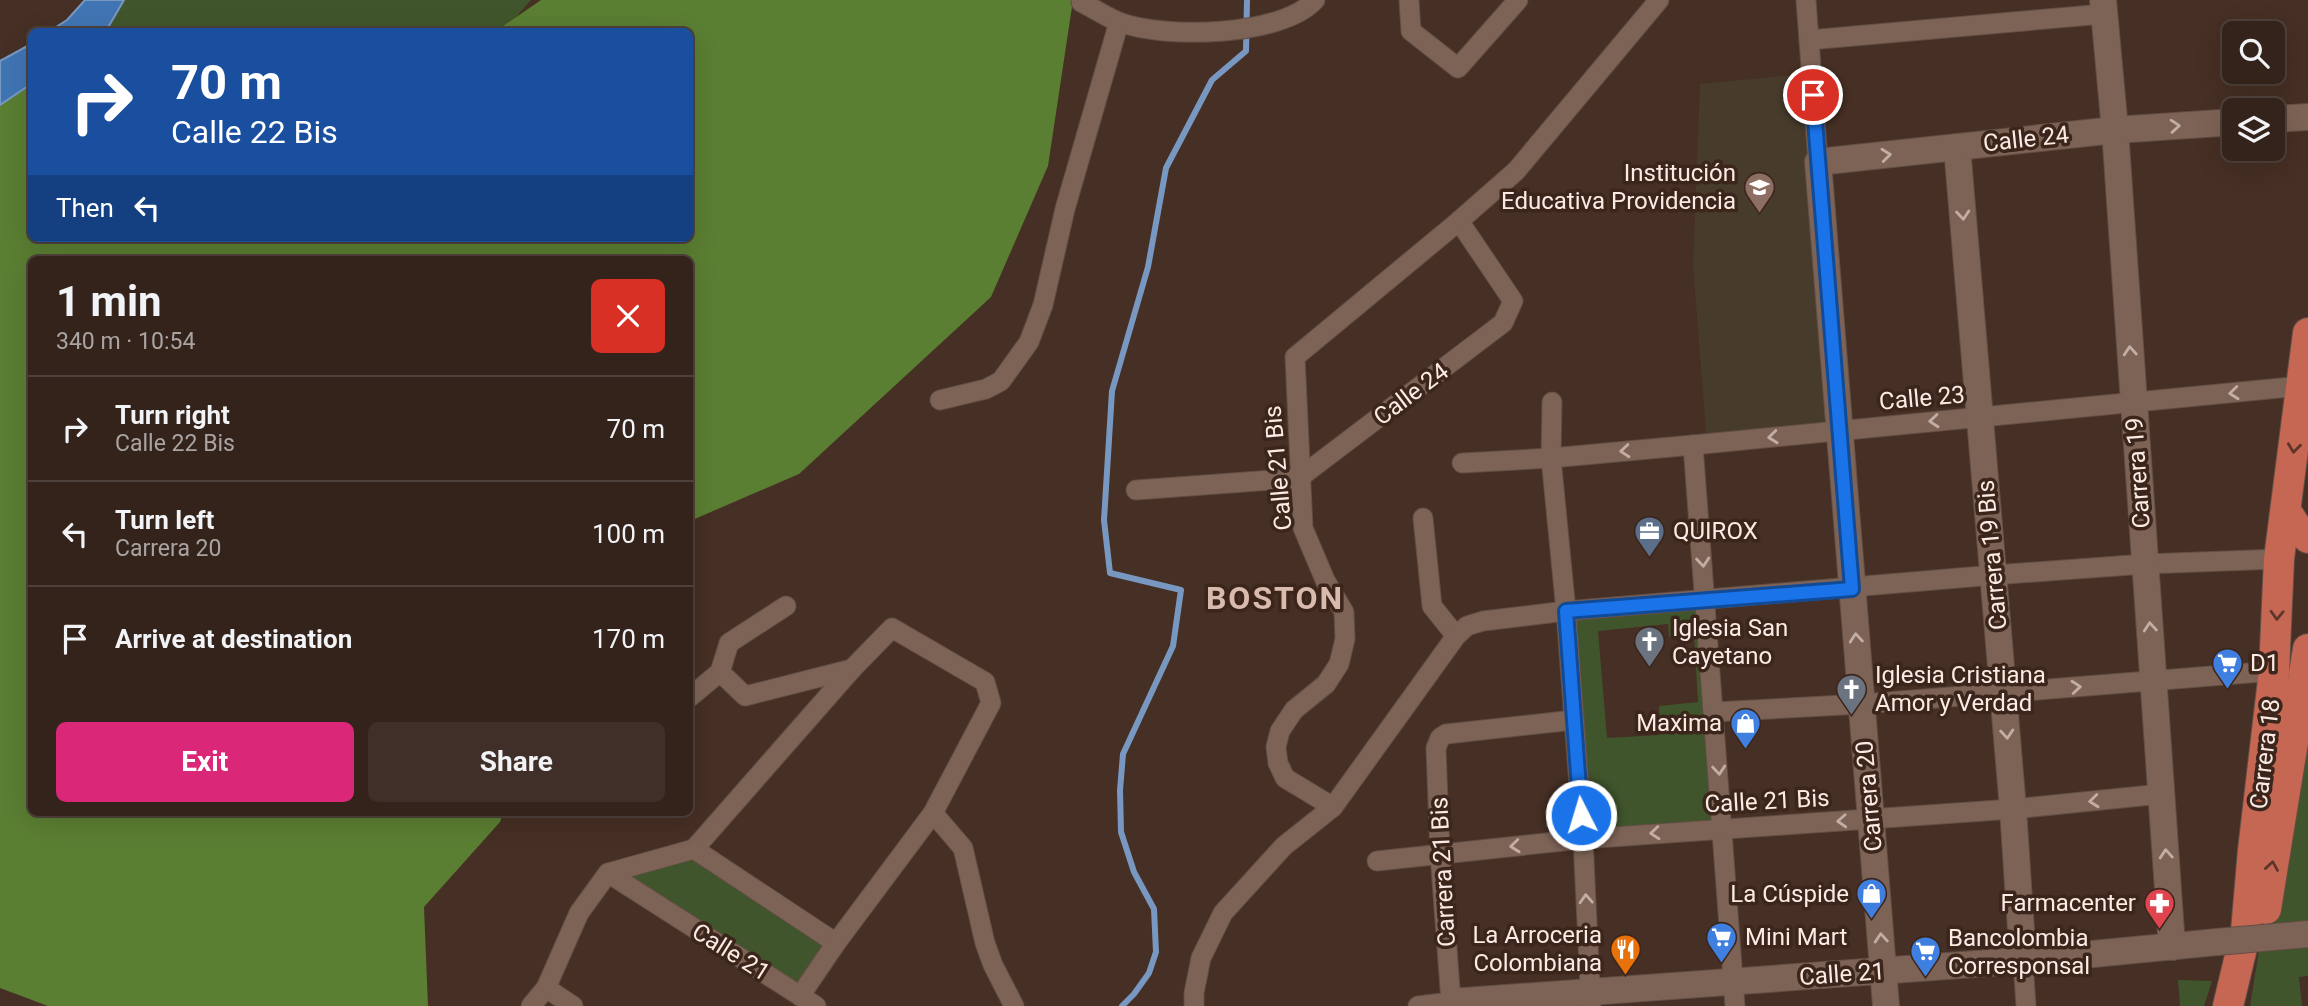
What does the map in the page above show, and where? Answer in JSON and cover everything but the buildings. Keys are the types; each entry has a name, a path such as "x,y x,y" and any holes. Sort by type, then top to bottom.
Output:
{"main road":[{"name":"Carrera 18","path":"2228,1006 2246,930 2274,671 2279,559 2308,332"},
{"path":"2286,510 2295,526 2308,538"},
{"name":"Carrera 18","path":"2250,1006 2308,649"}],"street":[{"path":"1081,2 1119,22 1163,32 1207,34 1269,23 1308,8 1315,0"},
{"path":"1409,0 1411,31 1458,68 1518,0"},
{"path":"1459,221 1516,171 1659,0"},
{"name":"Carrera 20","path":"1806,0 1886,1006"},
{"path":"1809,40 2103,7"},
{"name":"Carrera 19","path":"2103,7 2115,130 2172,947"},
{"path":"940,400 986,389 1001,382 1029,342 1043,305 1065,209 1119,22"},
{"path":"2285,118 2308,117"},
{"name":"Calle 24","path":"1818,162 2115,130 2222,123"},
{"name":"Carrera 19 Bis","path":"1957,147 2014,809 2026,1006"},
{"name":"Calle 24","path":"1299,478 1503,323 1513,301 1459,221"},
{"name":"Calle 21 Bis","path":"1333,807 1285,778 1278,763 1276,747 1280,731 1294,710 1326,684 1333,674 1339,664 1345,639 1344,612 1325,580 1303,528 1295,357 1459,221"},
{"name":"Calle 23","path":"1462,463 1693,445 2301,386"},
{"path":"1552,402 1551,458 1566,611 1583,839 1591,999"},
{"path":"1693,445 1734,994"},
{"path":"1136,490 1299,478"},
{"path":"1423,518 1432,606 1456,636"},
{"path":"1194,1006 1201,958 1223,913 1284,846 1333,807 1456,636 1467,626 1483,621 1566,611 1994,575 2145,564 2279,559"},
{"path":"693,694 720,672 729,643 786,606"},
{"name":"Calle 21","path":"608,873 808,1001 836,943 933,813 991,703 985,682 892,628 852,669"},
{"path":"720,672 745,696 852,669"},
{"path":"531,1006 546,988 579,913 608,873 694,849 852,669"},
{"path":"1714,712 1861,704 2274,671"},
{"name":"Carrera 21 Bis","path":"1451,1004 1440,854 1436,748 1440,738 1446,734 1574,720"},
{"name":"Calle 21 Bis","path":"1377,861 1723,827 1871,820 2161,794"},
{"path":"933,813 963,848 985,943 1014,1006"},
{"path":"694,849 836,943"},
{"name":"Calle 21","path":"1418,1006 1734,994 1883,971 2308,934"},
{"path":"546,988 573,1006"}],"shaded area":[{"name":"Institución Educativa Providencia","path":"1812,73 1839,430 1707,444 1693,266 1700,84"}],"green space":[{"path":"124,0 531,0 507,28 108,28"},
{"path":"541,0 1073,0 1048,166 991,297 799,474 693,520 693,256 28,256 28,816 502,816 500,822 424,907 428,1006 48,1006 0,988 0,104 28,80 28,242 693,242 693,28 500,28"},
{"path":"1706,600 1723,827 1583,839 1566,611","holes":["1668,624 1669,637 1694,635 1698,702 1659,706 1660,735 1607,738 1598,631"]},
{"path":"2308,649 2308,976 2299,977 2302,1006 2250,1006"},
{"path":"694,849 836,943 800,996 608,873"},
{"path":"2178,980 2212,981 2204,1006 2180,1006"}],"water":[{"path":"85,0 124,0 108,28 55,28 67,20"},
{"path":"28,46 28,86 0,105 0,61"}],"waterway":[{"path":"1122,1006 1149,973 1156,952 1154,909 1134,872 1121,832 1123,754 1173,646 1181,590 1110,573 1104,520 1112,391 1148,267 1166,168 1212,80 1246,51 1247,0"}],"place":[{"name":"Institución Educativa Providencia","path":"1759,214"},
{"name":"QUIROX","path":"1650,558"},
{"name":"Iglesia San Cayetano","path":"1649,669"},
{"name":"D1","path":"2227,690"},
{"name":"Iglesia Cristiana Amor y Verdad","path":"1852,716"},
{"name":"Maxima","path":"1745,750"},
{"name":"La Cúspide","path":"1872,921"},
{"name":"Farmacenter","path":"2159,930"},
{"name":"Mini Mart","path":"1722,964"},
{"name":"La Arroceria Colombiana","path":"1625,976"},
{"name":"Bancolombia Corresponsal","path":"1925,979"}],"district":[{"name":"BOSTON","path":"1275,598"}],"route":[{"path":"1581,815 1566,611 1852,589 1813,95"}]}
